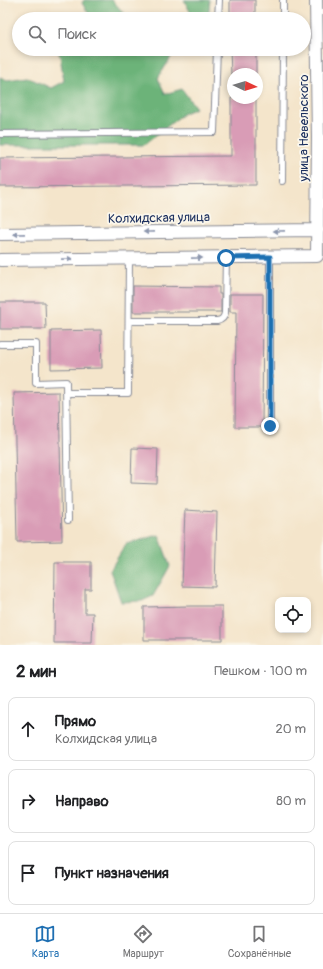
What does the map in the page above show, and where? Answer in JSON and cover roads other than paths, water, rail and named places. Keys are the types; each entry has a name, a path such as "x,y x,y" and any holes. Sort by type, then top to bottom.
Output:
{"street":[{"name":"улица Невельского","path":"270,257 317,256 321,137 316,0"},
{"name":"Колхидская улица","path":"0,234 318,230"},
{"path":"0,260 270,257"}],"lane":[{"path":"218,12 219,0"},
{"path":"283,0 283,12"},
{"path":"0,134 214,132 217,56"},
{"path":"282,181 283,56"},
{"path":"270,257 270,426"},
{"path":"66,393 128,394 129,258"},
{"path":"129,321 217,322 222,320 225,313 226,258"},
{"path":"0,344 36,344 36,383 66,382 68,520"}]}
